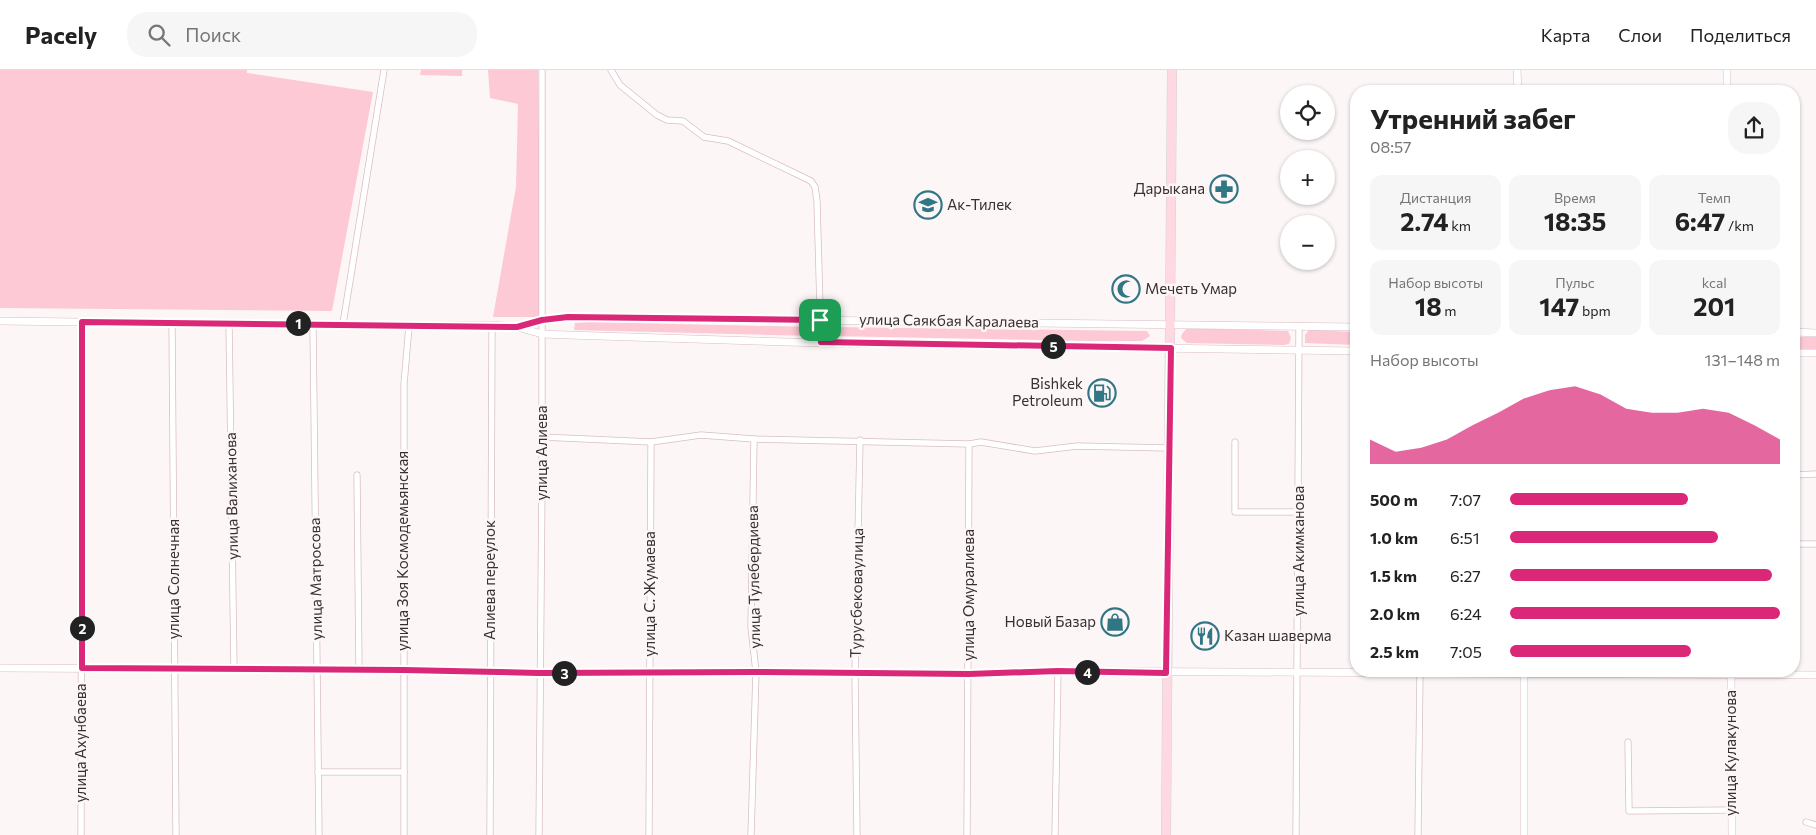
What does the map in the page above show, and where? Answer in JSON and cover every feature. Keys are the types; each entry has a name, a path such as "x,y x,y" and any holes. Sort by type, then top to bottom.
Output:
{"main road":[{"path":"1166,835 1172,70"}],"street":[{"path":"343,324 384,70"},
{"name":"улица Алиева","path":"539,835 542,70"},
{"path":"611,70 620,85 658,115 667,120 683,121 704,137 728,142 811,181 816,187 821,342"},
{"path":"1517,70 1518,85"},
{"path":"1727,70 1727,85"},
{"name":"улица Саякбая Каралаева","path":"517,327 542,320 577,317 1350,327"},
{"path":"0,321 409,326 492,325 517,327"},
{"name":"улица Ахунбаева","path":"81,835 82,322"},
{"name":"улица Солнечная","path":"172,322 176,835"},
{"name":"улица Валиханова","path":"230,323 234,669"},
{"name":"улица Матросова","path":"313,324 319,835"},
{"name":"Алиева переулок","path":"490,835 492,325"},
{"name":"улица Зоя Космодемьянская","path":"404,835 404,384 409,326"},
{"name":"улица Акимканова","path":"1296,835 1299,326"},
{"name":"улица Саякбая Каралаева","path":"517,327 542,334 821,342 1350,351"},
{"path":"1800,332 1816,333"},
{"path":"1800,353 1816,353"},
{"path":"542,437 650,442 701,435 754,439 969,444 980,442 1035,451 1077,446 1168,448"},
{"name":"улица Тулебердиева","path":"750,835 756,672 751,627 754,439"},
{"name":"Турусбековаулица","path":"857,835 855,674 860,440"},
{"name":"улица С. Жумаева","path":"649,835 650,442"},
{"path":"1235,442 1235,512 1299,512"},
{"name":"улица Омуралиева","path":"967,835 969,444"},
{"path":"1800,475 1816,474"},
{"path":"358,475 359,670"},
{"path":"1800,544 1816,544"},
{"path":"0,668 855,674 969,674 1058,671 1166,673 1350,672"},
{"path":"1055,835 1058,671"},
{"path":"1800,674 1816,675"},
{"path":"1418,835 1420,677"},
{"path":"1524,677 1524,835"},
{"name":"улица Кулакунова","path":"1731,677 1732,835"},
{"path":"1628,742 1629,811 1732,810"},
{"path":"318,772 404,772"},
{"path":"1806,822 1816,824"}],"shaded area":[{"path":"0,70 247,70 247,73 373,92 332,311 0,308"},
{"path":"421,70 462,70 462,76 420,75"},
{"path":"488,70 538,70 541,317 493,317 516,187 518,104 490,98"},
{"path":"575,323 814,327 818,332 816,335 810,336 574,330"},
{"path":"828,328 1147,331 1150,336 1142,341 1090,341 829,336"},
{"path":"1187,328 1288,331 1291,338 1289,344 1284,345 1187,343 1181,338"},
{"path":"1309,330 1350,332 1350,345 1305,343 1305,335"},
{"path":"1800,337 1816,337 1816,349 1800,349"}],"place":[{"name":"Дарыкана","path":"1224,189"},
{"name":"Ак-Тилек","path":"928,205"},
{"name":"Мечеть Умар","path":"1126,289"},
{"name":"Bishkek Petroleum","path":"1102,393"},
{"name":"Новый Базар","path":"1115,622"},
{"name":"Казан шаверма","path":"1205,636"}],"route":[{"path":"568,317 820,320 821,342 1171,348 1166,673 1058,671 969,674 756,672 539,673 403,670 82,668 82,322 409,326 492,325 517,327 529,322 568,317"}]}
